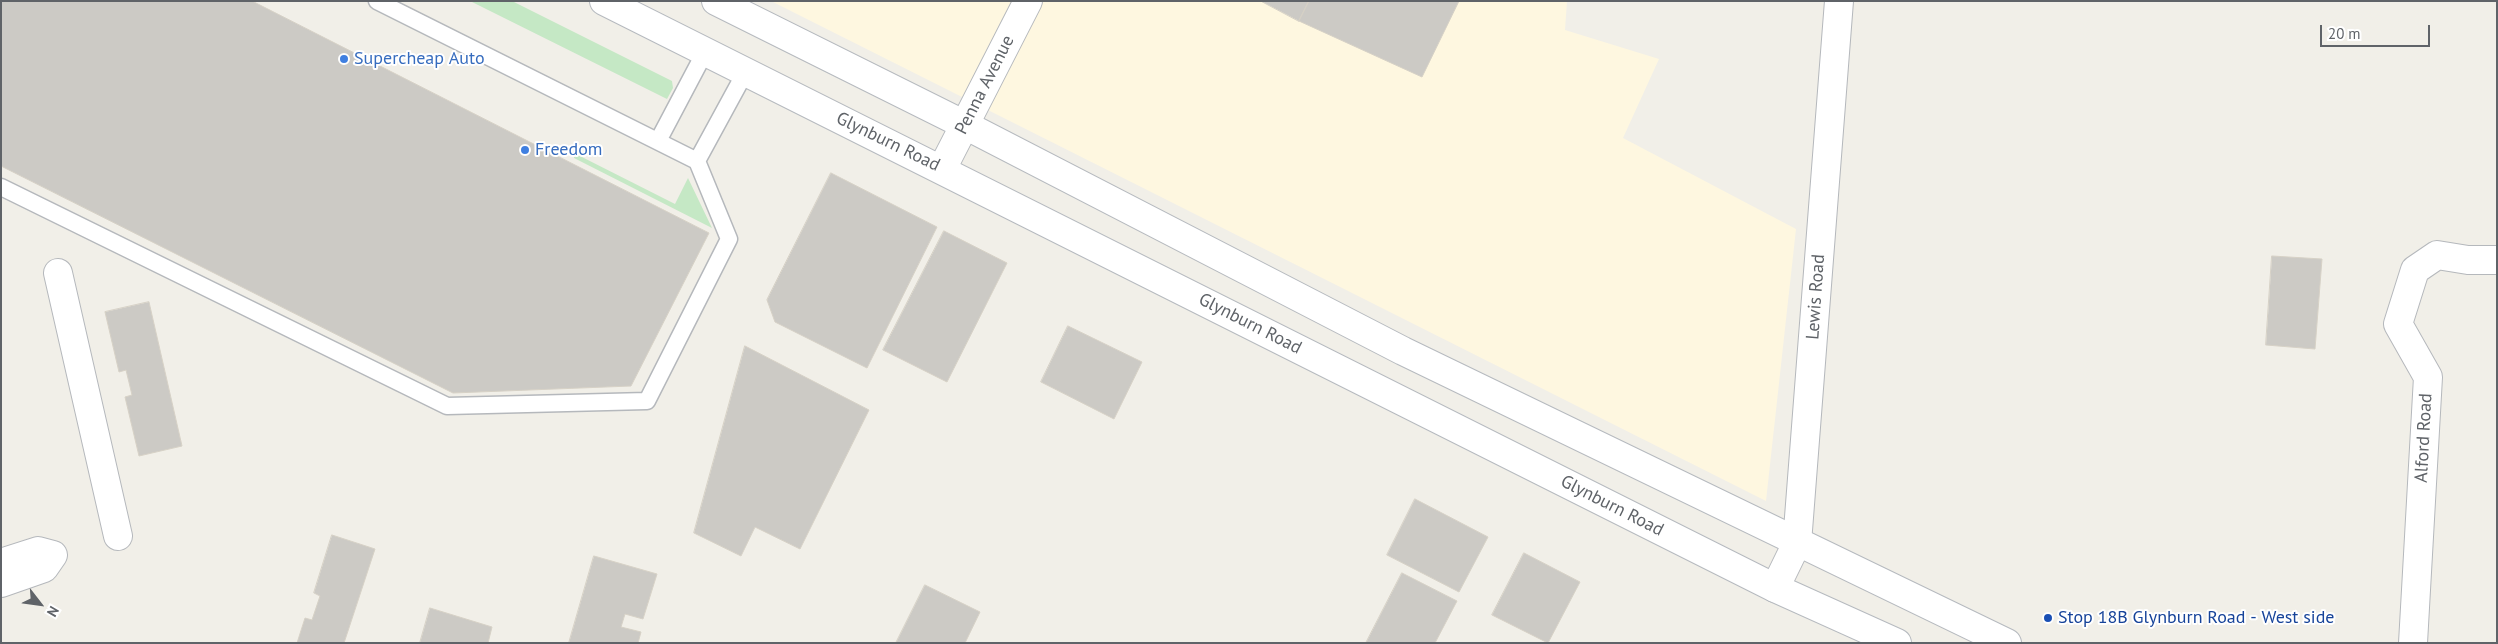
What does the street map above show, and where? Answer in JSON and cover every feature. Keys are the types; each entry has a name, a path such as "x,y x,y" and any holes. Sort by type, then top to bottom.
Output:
{"main road":[{"name":"Glynburn Road","path":"604,1 1775,588 1897,643"},
{"path":"716,1 965,125 1402,351 2007,643"},
{"name":"Penna Avenue","path":"942,169 1028,1"},
{"name":"Lewis Road","path":"1775,588 1797,543 1839,1"},
{"name":"Alford Road","path":"2413,643 2428,377 2398,324 2415,270 2437,255 2468,260 2497,260"},
{"path":"58,273 118,536"},
{"path":"1,563 38,551 53,555 44,568 1,583"}],"lane":[{"path":"1,187 447,406 647,401 729,239 697,161 377,1"},
{"path":"658,142 705,52"},
{"path":"697,161 746,71"}],"shaded area":[{"path":"771,1 1567,1 1565,30 1659,59 1623,138 1796,229 1766,501"}],"green space":[{"path":"470,1 512,1 672,81 673,88 667,99"},
{"path":"574,153 675,204 688,178 712,228 574,158"}],"building":[{"path":"1,1 252,1 709,233 631,386 453,393 1,166"},
{"path":"1261,1 1309,1 1299,21"},
{"path":"1309,1 1459,1 1422,77 1299,21"},
{"path":"831,173 937,227 867,368 775,322 767,300"},
{"path":"944,231 1007,263 947,382 883,350"},
{"path":"2272,256 2322,259 2315,349 2266,345"},
{"path":"149,302 182,446 139,456 125,397 132,395 126,370 119,372 105,312"},
{"path":"1068,326 1142,362 1114,419 1041,382"},
{"path":"745,346 869,410 800,549 755,527 741,556 694,533"},
{"path":"1415,499 1488,537 1459,592 1387,555"},
{"path":"332,535 375,549 344,643 297,643 305,618 312,620 320,596 314,593"},
{"path":"1524,553 1580,582 1548,643 1492,615"},
{"path":"594,556 657,574 643,619 625,614 621,627 641,632 638,643 569,643"},
{"path":"1402,573 1457,601 1435,643 1366,643"},
{"path":"925,585 980,612 965,643 896,643"},
{"path":"430,608 492,627 488,643 420,643"}],"place":[{"name":"Supercheap Auto","path":"344,59"},
{"name":"Freedom","path":"525,150"},
{"name":"Stop 18B Glynburn Road - West side","path":"2048,618"}]}
